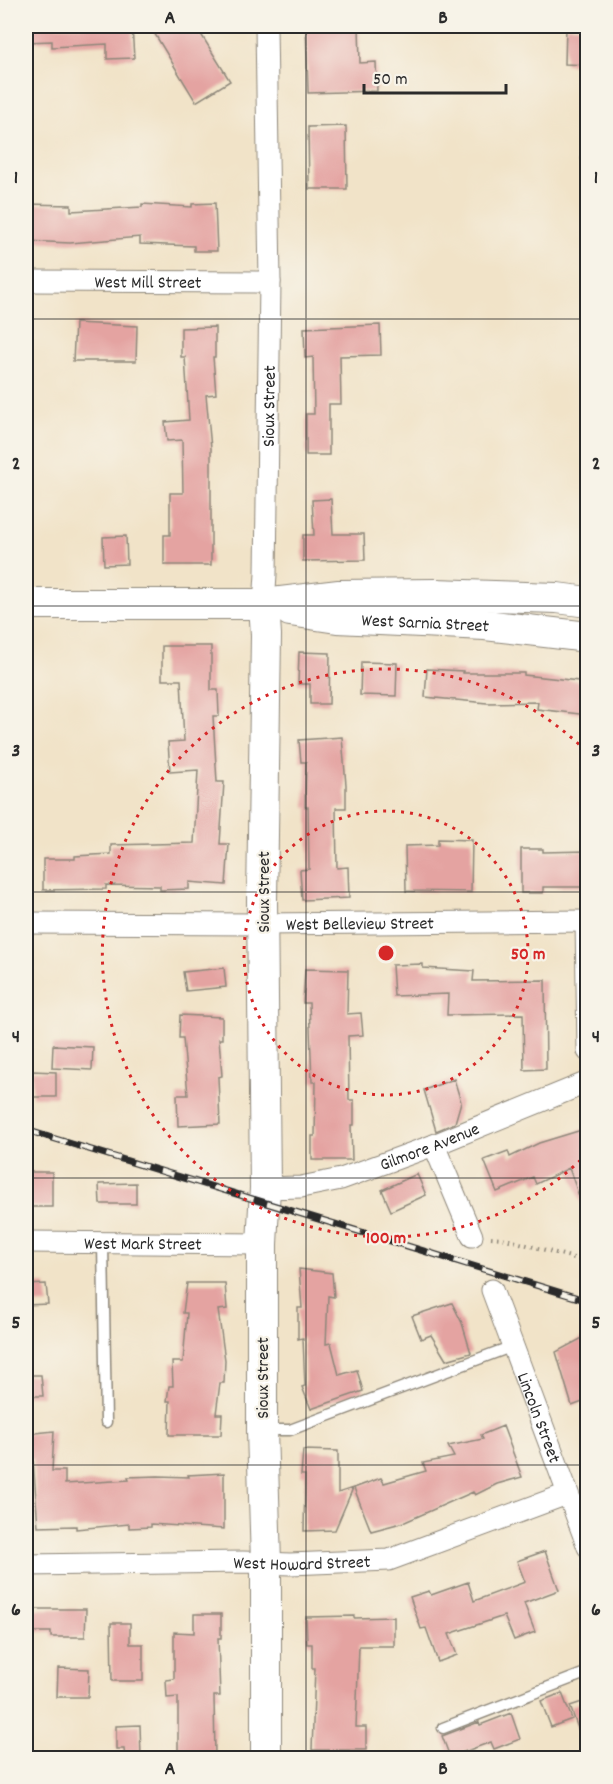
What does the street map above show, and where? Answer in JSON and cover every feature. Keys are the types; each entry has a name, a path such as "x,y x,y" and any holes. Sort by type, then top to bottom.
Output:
{"street":[{"name":"Sioux Street","path":"266,26 270,282 264,604 266,635 262,924 265,1188 262,1244 262,1430 266,1563 266,1758"},
{"name":"West Mill Street","path":"26,280 270,282"},
{"name":"West Sarnia Street","path":"26,604 264,604 339,595 435,594 557,598 588,602"},
{"name":"West Sarnia Street","path":"264,604 289,611 337,618 485,625 588,637"},
{"name":"West Belleview Street","path":"26,923 262,924 587,921"},
{"path":"587,921 588,1051"},
{"name":"Gilmore Avenue","path":"265,1188 301,1187 341,1179 434,1145 588,1083"},
{"path":"434,1145 472,1236"},
{"name":"West Mark Street","path":"26,1242 262,1244"},
{"name":"Lincoln Street","path":"492,1290 588,1547"},
{"name":"West Howard Street","path":"26,1565 290,1564 389,1560 567,1494"}],"lane":[{"path":"103,1243 106,1422"},
{"path":"262,1430 290,1430 513,1346"},
{"path":"443,1728 588,1672"}],"path":[{"path":"472,1236 502,1238 588,1262"}],"building":[{"path":"26,26 132,26 134,58 107,59 107,44 52,47 52,41 26,42"},
{"path":"150,26 196,26 230,81 196,102"},
{"path":"306,26 359,26 360,63 376,62 377,91 308,93"},
{"path":"566,26 588,26 588,65 565,64"},
{"path":"346,126 347,189 309,189 308,127"},
{"path":"215,203 217,251 194,251 194,246 140,244 140,237 70,243 26,241 26,204 71,205 71,211 142,207 142,204 192,207 192,204"},
{"path":"75,323 137,326 136,361 73,361"},
{"path":"380,325 381,355 340,356 341,404 329,404 329,455 306,455 306,414 314,414 313,357 305,358 304,328"},
{"path":"215,327 215,357 213,357 216,394 206,395 211,448 211,565 164,565 164,535 170,535 170,493 183,493 182,440 167,441 165,422 189,420 185,357 181,357 181,328"},
{"path":"331,499 333,534 364,534 365,560 303,561 303,535 314,535 312,500"},
{"path":"126,536 127,564 104,565 103,537"},
{"path":"162,646 211,646 211,690 218,690 219,716 213,716 217,782 224,782 220,844 229,844 226,885 189,882 189,889 160,890 160,886 106,885 106,889 43,890 43,859 75,859 75,856 111,854 111,845 194,843 198,770 170,772 168,742 184,741 181,680 162,680"},
{"path":"299,652 330,653 329,704 310,704 310,684 298,684"},
{"path":"361,662 397,663 396,696 360,695"},
{"path":"427,669 463,671 463,673 524,673 524,675 588,682 588,715 537,709 538,702 487,703 425,697"},
{"path":"342,737 346,808 336,808 337,868 348,867 349,898 302,900 300,870 309,869 308,807 305,807 306,762 301,762 299,740"},
{"path":"438,839 472,840 471,892 406,891 405,846 438,845"},
{"path":"521,849 543,849 543,852 588,851 588,887 543,887 543,893 521,893"},
{"path":"423,964 423,968 474,971 473,981 545,980 546,1069 524,1070 523,1014 447,1015 448,994 394,996 392,965"},
{"path":"224,968 226,987 186,991 183,972"},
{"path":"305,969 348,970 347,1014 361,1013 363,1035 348,1036 349,1100 354,1100 354,1125 351,1125 352,1160 312,1160 316,1082 312,1082 309,1003 303,1003"},
{"path":"180,1015 222,1017 222,1039 219,1039 222,1076 218,1077 220,1124 178,1126 177,1095 188,1095 183,1038 179,1038"},
{"path":"53,1045 93,1047 92,1070 52,1068"},
{"path":"32,1071 56,1072 56,1097 32,1097"},
{"path":"454,1079 461,1102 455,1123 436,1131 424,1090"},
{"path":"588,1128 588,1213 585,1213 569,1168 536,1184 533,1177 497,1192 484,1160 508,1151 510,1157 539,1143"},
{"path":"30,1172 52,1172 52,1207 30,1207"},
{"path":"417,1174 426,1195 391,1211 382,1190"},
{"path":"136,1183 136,1204 100,1204 99,1184"},
{"path":"299,1269 332,1273 334,1297 328,1296 326,1344 331,1343 339,1375 357,1370 363,1391 311,1409 302,1387 305,1386 303,1338 298,1339 298,1308 302,1308"},
{"path":"187,1283 225,1283 227,1309 218,1310 225,1360 224,1383 220,1383 216,1414 222,1414 221,1435 169,1435 170,1401 167,1401 169,1386 173,1386 172,1362 183,1362 187,1313 183,1313"},
{"path":"46,1284 48,1304 26,1305 26,1285"},
{"path":"452,1303 462,1323 471,1353 446,1360 431,1335 421,1339 412,1316"},
{"path":"588,1335 588,1400 572,1406 556,1352"},
{"path":"26,1375 41,1375 43,1396 26,1396"},
{"path":"503,1426 522,1477 497,1484 475,1495 473,1492 405,1522 371,1531 354,1488 381,1478 384,1483 426,1471 423,1463 454,1457 448,1446 483,1439 481,1435"},
{"path":"54,1431 52,1471 65,1471 65,1484 129,1480 128,1477 189,1477 188,1475 224,1473 224,1529 151,1524 151,1527 129,1528 129,1524 76,1529 76,1526 38,1527 33,1459 26,1459 26,1434"},
{"path":"303,1450 338,1451 338,1493 353,1488 335,1530 304,1531 305,1475 301,1475"},
{"path":"545,1551 559,1590 524,1603 535,1632 514,1640 504,1616 449,1634 457,1655 438,1662 426,1628 421,1629 410,1597 429,1591 431,1595 468,1582 474,1601 525,1582 517,1561"},
{"path":"26,1609 86,1609 85,1637 51,1637 51,1632 26,1632"},
{"path":"194,1614 221,1614 221,1638 218,1638 220,1696 214,1696 215,1758 178,1758 178,1697 167,1698 166,1680 174,1679 174,1632 194,1633"},
{"path":"354,1616 354,1618 394,1617 394,1646 359,1646 356,1727 366,1727 366,1750 312,1750 315,1668 312,1668 312,1644 307,1644 306,1617"},
{"path":"111,1623 130,1623 130,1644 143,1644 143,1681 112,1681"},
{"path":"58,1668 89,1669 88,1697 57,1697"},
{"path":"562,1693 572,1719 551,1727 541,1701"},
{"path":"588,1700 588,1748 585,1748 570,1706"},
{"path":"511,1713 520,1739 494,1749 491,1742 450,1757 442,1736"},
{"path":"140,1725 141,1758 125,1758 124,1749 116,1749 116,1726"}],"railway":[{"path":"26,1130 588,1301"}]}
